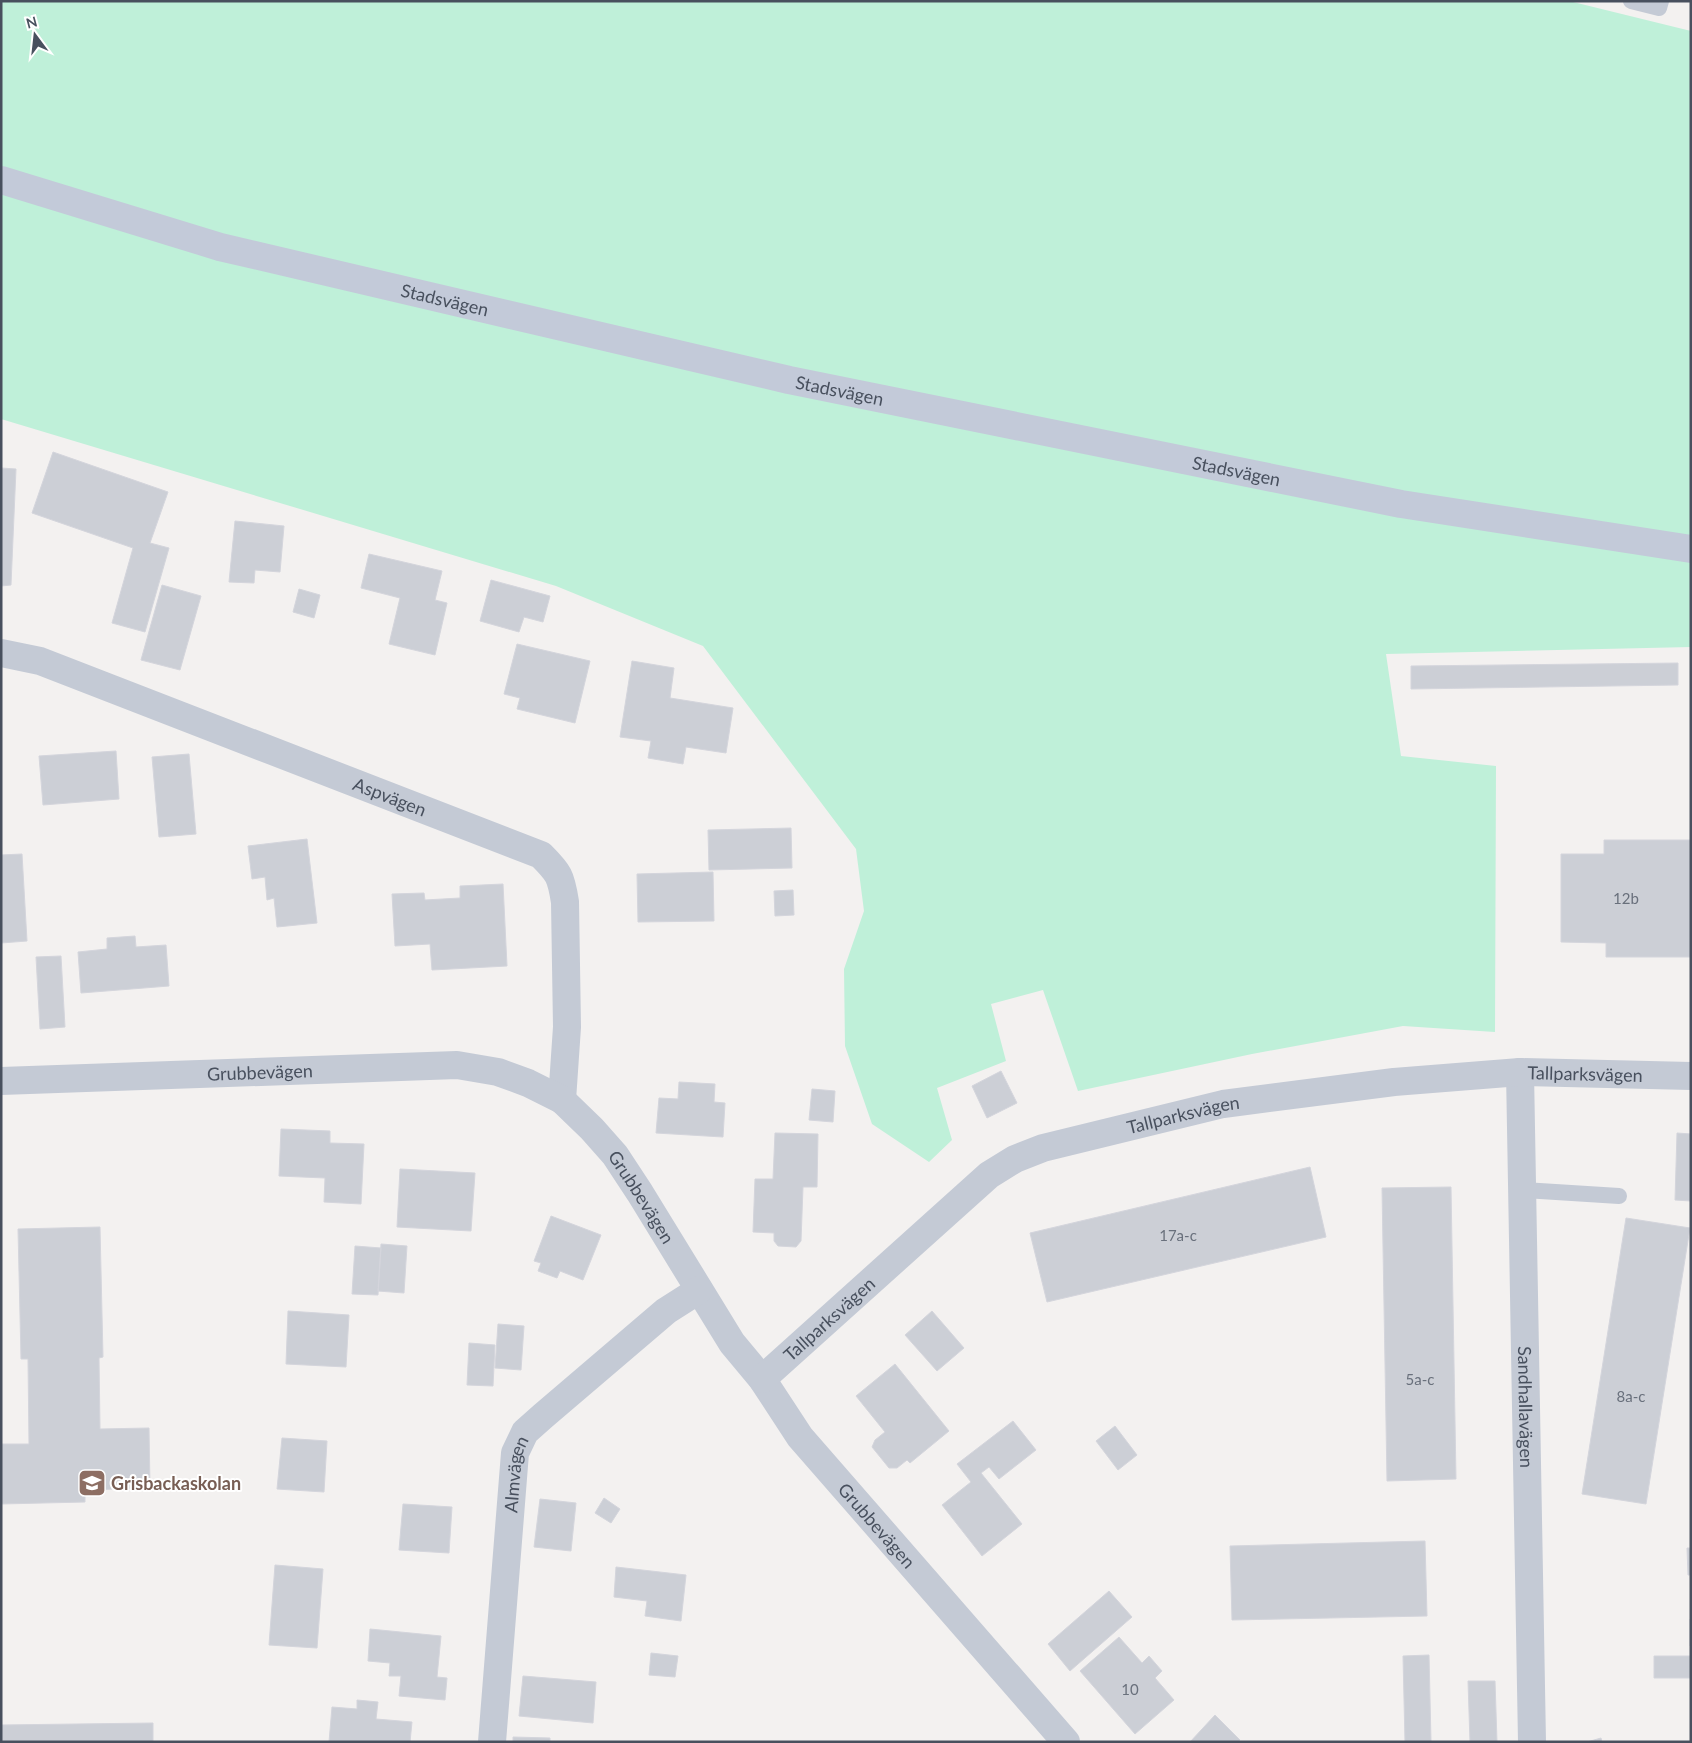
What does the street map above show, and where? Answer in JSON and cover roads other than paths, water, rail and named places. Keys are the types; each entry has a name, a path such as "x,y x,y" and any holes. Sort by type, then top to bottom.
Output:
{"main road":[{"name":"Stadsvägen","path":"1,180 220,246 789,380 1401,504 1691,549"}],"street":[{"name":"Aspvägen","path":"1,653 50,665 540,855 556,870 562,885 565,902 567,1027 562,1100"},
{"name":"Grubbevägen","path":"1,1081 457,1065 498,1072 528,1083 562,1100 592,1129 614,1155 640,1193 732,1343 762,1379 800,1437 1066,1742"},
{"name":"Tallparksvägen","path":"762,1379 989,1175 1016,1159 1043,1148 1223,1104 1394,1082 1520,1072 1691,1076"},
{"name":"Sandhallavägen","path":"1520,1072 1532,1742"},
{"name":"Almvägen","path":"492,1742 515,1453 525,1432 543,1416 666,1311 699,1290"}],"lane":[{"path":"1632,1 1659,8 1660,1"},
{"path":"1523,1190 1618,1196"}],"place":[{"name":"Grisbackaskolan","path":"92,1483"}]}
